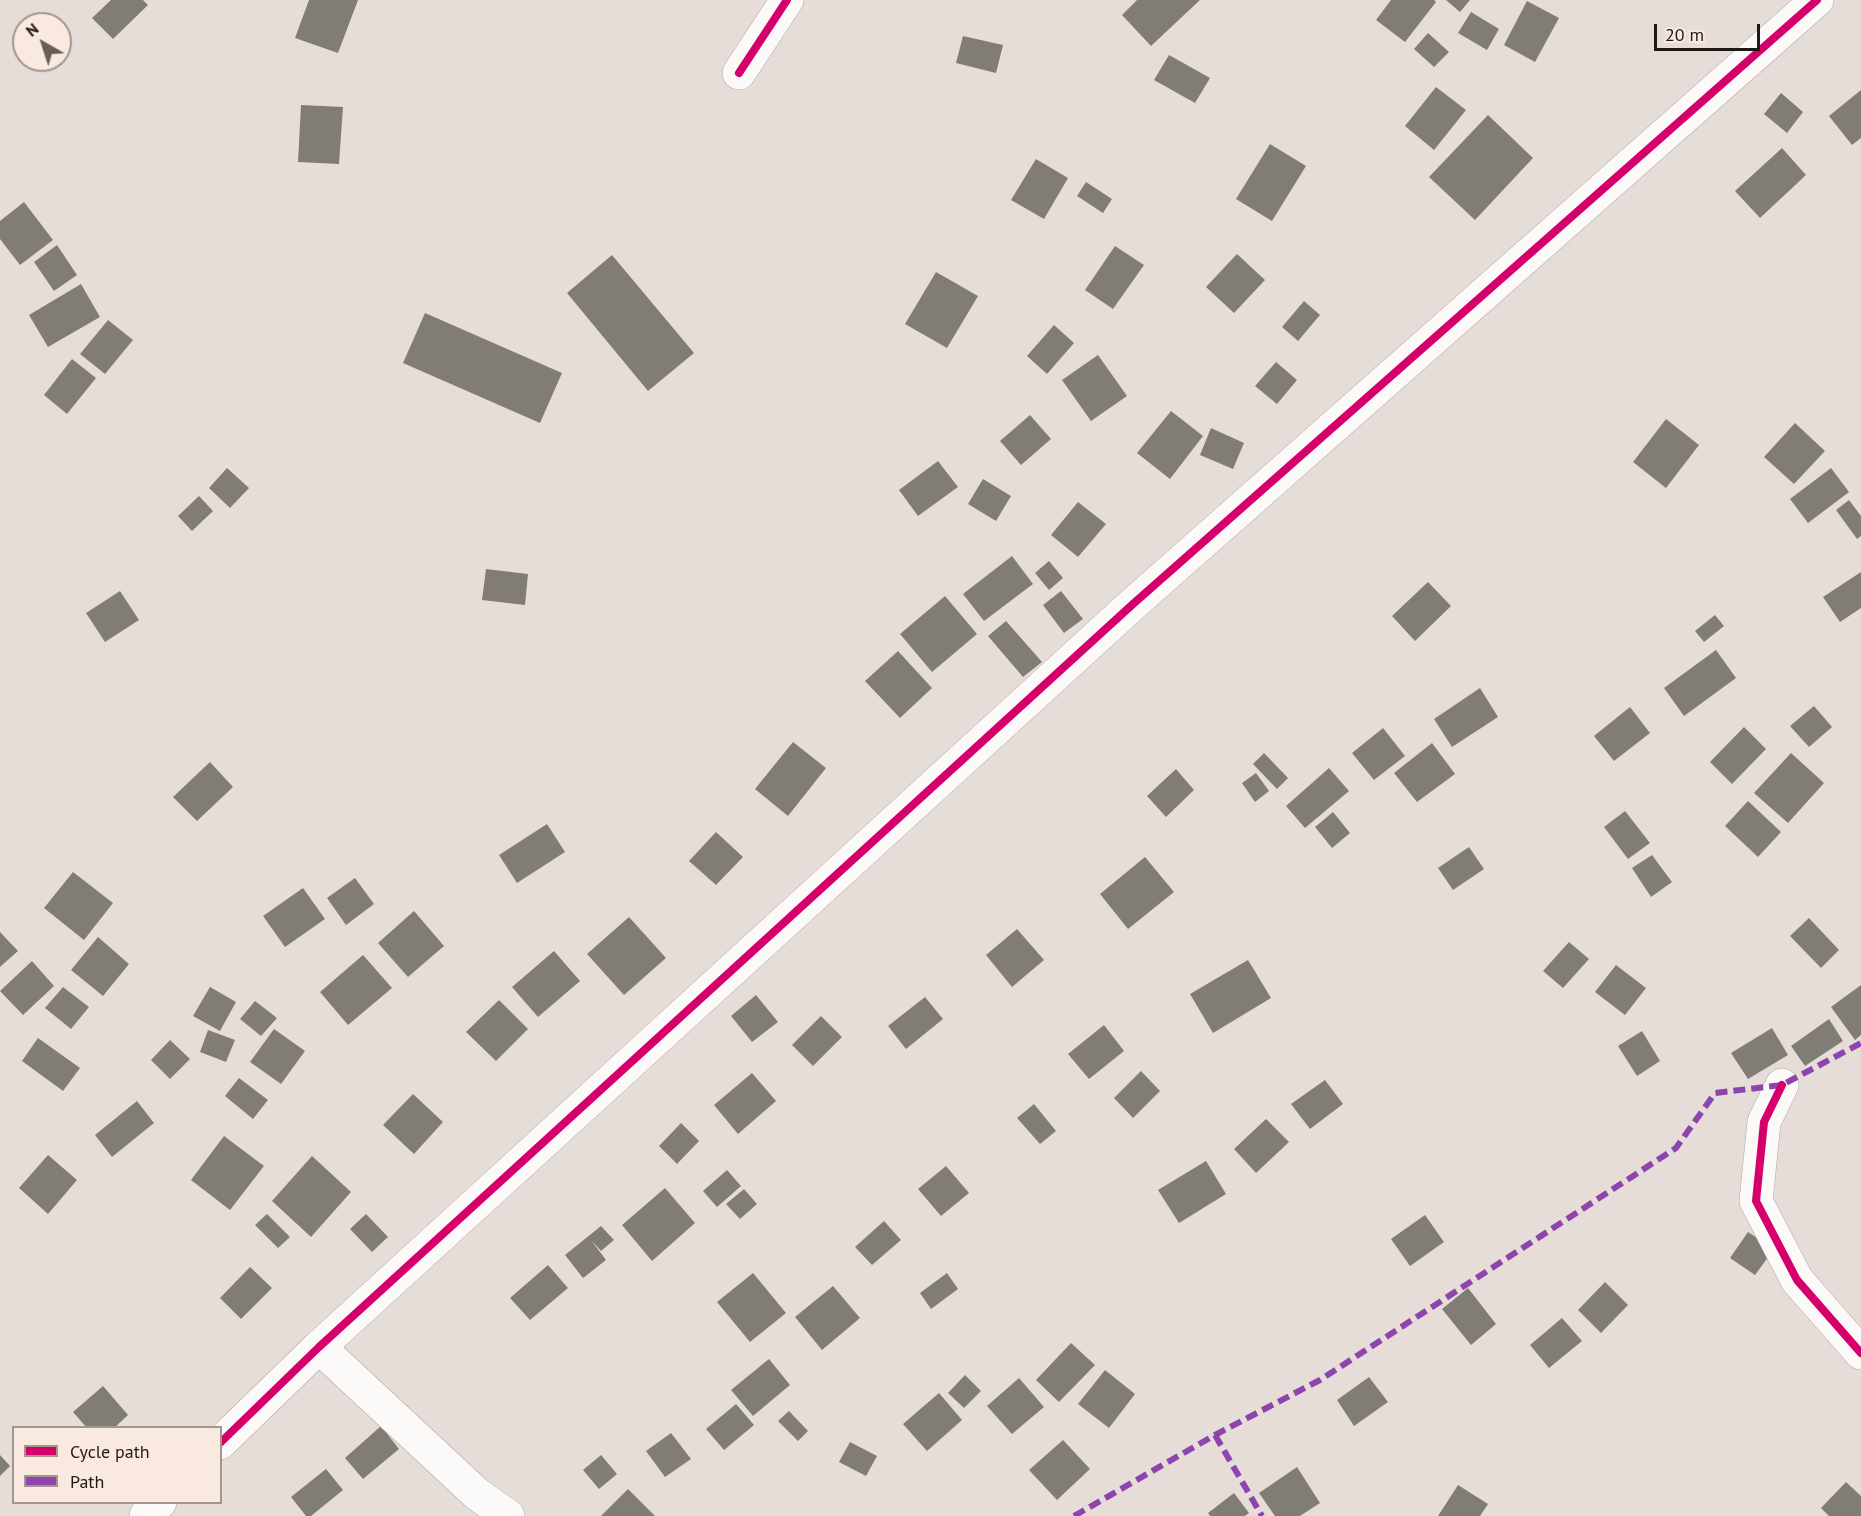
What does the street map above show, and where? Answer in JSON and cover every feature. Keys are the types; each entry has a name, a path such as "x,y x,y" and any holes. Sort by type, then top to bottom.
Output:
{"street":[{"path":"739,73 787,0"},
{"path":"222,1441 319,1347 1124,612 1817,0"},
{"path":"1782,1085 1764,1122 1756,1201 1797,1280 1861,1353"},
{"path":"319,1347 477,1494 508,1516"},
{"path":"146,1516 159,1504"}],"building":[{"path":"111,0 143,0 148,5 113,39 92,18"},
{"path":"309,0 358,0 338,53 295,38"},
{"path":"1137,0 1200,0 1151,46 1122,15"},
{"path":"1391,0 1434,0 1436,2 1405,42 1376,20"},
{"path":"1446,0 1470,0 1460,12"},
{"path":"1527,1 1559,18 1535,62 1504,45"},
{"path":"1471,12 1499,29 1487,50 1458,33"},
{"path":"1428,33 1449,52 1434,67 1414,49"},
{"path":"963,36 1003,45 996,73 956,63"},
{"path":"1169,55 1210,78 1195,103 1154,80"},
{"path":"1436,87 1466,110 1434,150 1405,126"},
{"path":"1861,90 1861,138 1852,145 1829,116"},
{"path":"1781,93 1803,112 1787,133 1764,114"},
{"path":"301,105 343,107 339,164 298,162"},
{"path":"1488,115 1533,158 1475,220 1429,177"},
{"path":"1270,144 1306,166 1272,221 1236,199"},
{"path":"1782,148 1806,175 1760,218 1735,191"},
{"path":"1036,159 1068,178 1044,219 1011,200"},
{"path":"1086,182 1112,199 1103,213 1077,196"},
{"path":"24,202 53,240 20,265 0,239 0,221"},
{"path":"57,245 77,275 54,291 34,262"},
{"path":"1115,246 1144,265 1113,309 1085,290"},
{"path":"1237,254 1265,280 1234,313 1206,287"},
{"path":"612,255 694,353 648,391 567,293"},
{"path":"936,272 978,296 947,348 905,324"},
{"path":"81,284 100,317 48,347 29,315"},
{"path":"1304,301 1320,315 1298,341 1282,327"},
{"path":"425,313 562,373 540,423 403,363"},
{"path":"108,320 133,340 105,374 80,354"},
{"path":"1054,325 1074,343 1047,374 1027,356"},
{"path":"1098,355 1127,396 1091,421 1062,380"},
{"path":"72,359 96,378 67,414 44,395"},
{"path":"1276,362 1297,380 1277,404 1255,386"},
{"path":"1171,411 1203,436 1170,479 1137,453"},
{"path":"1030,415 1051,439 1021,465 1000,441"},
{"path":"1666,419 1699,445 1666,488 1633,462"},
{"path":"1795,423 1825,451 1794,484 1764,457"},
{"path":"1211,428 1244,443 1233,469 1200,455"},
{"path":"938,461 958,487 918,516 899,490"},
{"path":"227,468 249,488 230,508 209,488"},
{"path":"1831,468 1849,492 1808,523 1790,499"},
{"path":"983,479 1011,496 996,521 968,504"},
{"path":"199,496 213,511 192,531 178,516"},
{"path":"1849,500 1861,516 1861,536 1857,539 1836,510"},
{"path":"1078,502 1106,524 1078,557 1051,535"},
{"path":"1012,556 1033,584 984,621 963,594"},
{"path":"1049,561 1063,578 1049,590 1035,573"},
{"path":"486,569 528,574 525,605 482,600"},
{"path":"1861,572 1861,608 1840,622 1823,597"},
{"path":"1428,582 1451,606 1415,641 1392,616"},
{"path":"120,591 139,620 105,642 86,613"},
{"path":"1061,591 1083,619 1064,633 1043,605"},
{"path":"945,596 977,634 932,672 900,634"},
{"path":"1715,615 1724,626 1704,642 1695,631"},
{"path":"1006,621 1042,662 1023,677 988,636"},
{"path":"1716,650 1736,678 1684,716 1664,688"},
{"path":"898,651 932,688 900,718 865,681"},
{"path":"1480,688 1498,717 1452,747 1434,719"},
{"path":"1814,706 1832,727 1809,747 1790,726"},
{"path":"1630,707 1650,733 1614,761 1594,736"},
{"path":"1744,727 1766,749 1732,784 1710,762"},
{"path":"1383,728 1405,756 1374,780 1352,753"},
{"path":"793,742 826,768 788,816 755,789"},
{"path":"1432,743 1455,774 1417,802 1394,773"},
{"path":"1264,753 1288,778 1277,789 1253,764"},
{"path":"1791,753 1824,783 1788,823 1754,793"},
{"path":"210,762 233,787 197,821 173,797"},
{"path":"1329,768 1349,791 1305,828 1286,806"},
{"path":"1176,769 1194,790 1166,817 1147,796"},
{"path":"1256,773 1269,791 1255,802 1242,783"},
{"path":"1748,801 1781,832 1758,857 1725,826"},
{"path":"1625,811 1650,843 1628,859 1604,827"},
{"path":"1333,812 1350,833 1332,848 1315,827"},
{"path":"547,824 565,852 517,883 499,855"},
{"path":"716,832 743,857 716,885 689,861"},
{"path":"1469,847 1484,869 1453,890 1438,868"},
{"path":"1652,855 1672,882 1651,897 1632,868"},
{"path":"1145,857 1174,892 1128,929 1100,894"},
{"path":"73,872 113,903 84,940 44,908"},
{"path":"355,878 374,904 346,925 327,898"},
{"path":"303,888 325,919 285,947 263,916"},
{"path":"414,911 444,946 408,977 378,943"},
{"path":"629,917 666,958 624,995 587,954"},
{"path":"1809,918 1839,950 1821,968 1790,936"},
{"path":"1017,929 1044,960 1012,987 986,955"},
{"path":"0,932 18,951 0,967"},
{"path":"98,937 129,964 103,996 71,970"},
{"path":"1569,942 1589,959 1563,988 1543,971"},
{"path":"554,951 580,981 538,1017 512,987"},
{"path":"363,955 392,988 348,1025 320,992"},
{"path":"1248,960 1271,998 1213,1033 1190,994"},
{"path":"32,961 54,986 23,1015 0,991"},
{"path":"1616,965 1646,988 1625,1015 1595,992"},
{"path":"1861,985 1861,1035 1855,1040 1831,1007"},
{"path":"63,987 89,1007 71,1029 45,1008"},
{"path":"210,987 236,1002 220,1031 193,1016"},
{"path":"756,995 778,1022 752,1042 731,1016"},
{"path":"925,997 943,1019 906,1049 888,1026"},
{"path":"499,1000 528,1029 496,1061 466,1032"},
{"path":"255,1001 277,1018 261,1036 240,1019"},
{"path":"821,1016 842,1037 813,1066 792,1045"},
{"path":"1829,1019 1843,1041 1805,1066 1791,1046"},
{"path":"1104,1025 1124,1051 1089,1079 1068,1054"},
{"path":"1772,1028 1788,1055 1748,1079 1731,1053"},
{"path":"274,1029 305,1051 281,1084 250,1062"},
{"path":"208,1030 235,1040 226,1062 200,1052"},
{"path":"1642,1031 1660,1061 1637,1076 1618,1046"},
{"path":"38,1038 80,1068 63,1091 22,1061"},
{"path":"170,1040 190,1059 170,1079 151,1060"},
{"path":"1141,1071 1160,1091 1133,1118 1114,1098"},
{"path":"752,1073 776,1101 738,1134 714,1105"},
{"path":"239,1078 268,1100 253,1119 225,1096"},
{"path":"1325,1080 1343,1104 1310,1129 1291,1104"},
{"path":"413,1094 443,1122 414,1154 383,1125"},
{"path":"137,1101 154,1123 112,1157 95,1135"},
{"path":"1034,1104 1056,1131 1040,1144 1017,1118"},
{"path":"1266,1119 1289,1142 1256,1173 1234,1149"},
{"path":"681,1123 699,1141 677,1164 659,1146"},
{"path":"224,1136 264,1166 230,1210 191,1180"},
{"path":"48,1155 77,1180 48,1214 19,1188"},
{"path":"312,1156 351,1192 311,1237 272,1201"},
{"path":"1206,1161 1226,1194 1179,1223 1158,1190"},
{"path":"946,1166 969,1193 941,1216 918,1189"},
{"path":"727,1170 741,1186 717,1207 703,1191"},
{"path":"665,1188 695,1223 652,1261 622,1225"},
{"path":"744,1189 757,1204 740,1219 726,1204"},
{"path":"267,1214 290,1237 278,1248 255,1225"},
{"path":"366,1214 388,1237 372,1252 350,1229"},
{"path":"1425,1215 1444,1242 1410,1266 1391,1239"},
{"path":"884,1221 901,1240 872,1265 855,1247"},
{"path":"601,1226 614,1240 601,1251 591,1240 606,1260 583,1278 565,1255"},
{"path":"1748,1232 1774,1249 1755,1275 1730,1258"},
{"path":"548,1265 568,1288 530,1320 510,1298"},
{"path":"250,1267 272,1288 241,1319 220,1298"},
{"path":"753,1273 786,1313 750,1342 717,1302"},
{"path":"947,1273 958,1289 931,1309 920,1293"},
{"path":"1605,1282 1628,1305 1601,1333 1578,1310"},
{"path":"833,1286 860,1318 822,1350 795,1317"},
{"path":"1468,1288 1496,1324 1471,1345 1442,1309"},
{"path":"1562,1318 1582,1341 1549,1368 1530,1345"},
{"path":"1071,1343 1095,1365 1059,1402 1036,1380"},
{"path":"769,1359 790,1385 753,1416 731,1390"},
{"path":"1105,1370 1135,1394 1109,1428 1078,1404"},
{"path":"965,1375 981,1391 964,1408 948,1393"},
{"path":"1369,1377 1388,1402 1354,1426 1337,1400"},
{"path":"1019,1378 1044,1407 1012,1434 987,1406"},
{"path":"103,1386 128,1415 116,1426 85,1426 73,1412"},
{"path":"939,1393 962,1420 927,1451 903,1424"},
{"path":"736,1404 754,1425 724,1450 706,1429"},
{"path":"789,1411 808,1431 798,1441 778,1421"},
{"path":"381,1426 399,1449 363,1479 345,1458"},
{"path":"671,1433 691,1459 665,1477 646,1451"},
{"path":"1063,1440 1090,1469 1057,1500 1029,1470"},
{"path":"850,1442 877,1456 866,1476 839,1462"},
{"path":"0,1455 10,1466 0,1476"},
{"path":"601,1455 617,1474 599,1489 583,1470"},
{"path":"1297,1467 1320,1503 1300,1516 1275,1516 1259,1493"},
{"path":"326,1469 343,1490 311,1516 306,1516 291,1497"},
{"path":"1846,1482 1861,1496 1861,1516 1829,1516 1821,1508"},
{"path":"1458,1485 1488,1504 1480,1516 1438,1516"},
{"path":"628,1489 655,1516 601,1516"},
{"path":"1234,1493 1249,1513 1245,1516 1210,1516 1208,1513"}],"marked path":[{"path":"1074,1516 1215,1435 1320,1380 1676,1148 1715,1093 1782,1085 1861,1043"},
{"path":"1215,1435 1262,1516"}],"cycle path":[{"path":"739,73 787,0"},
{"path":"222,1441 319,1347 1133,604 1817,0"},
{"path":"1782,1085 1764,1122 1756,1201 1797,1280 1861,1353"}]}
